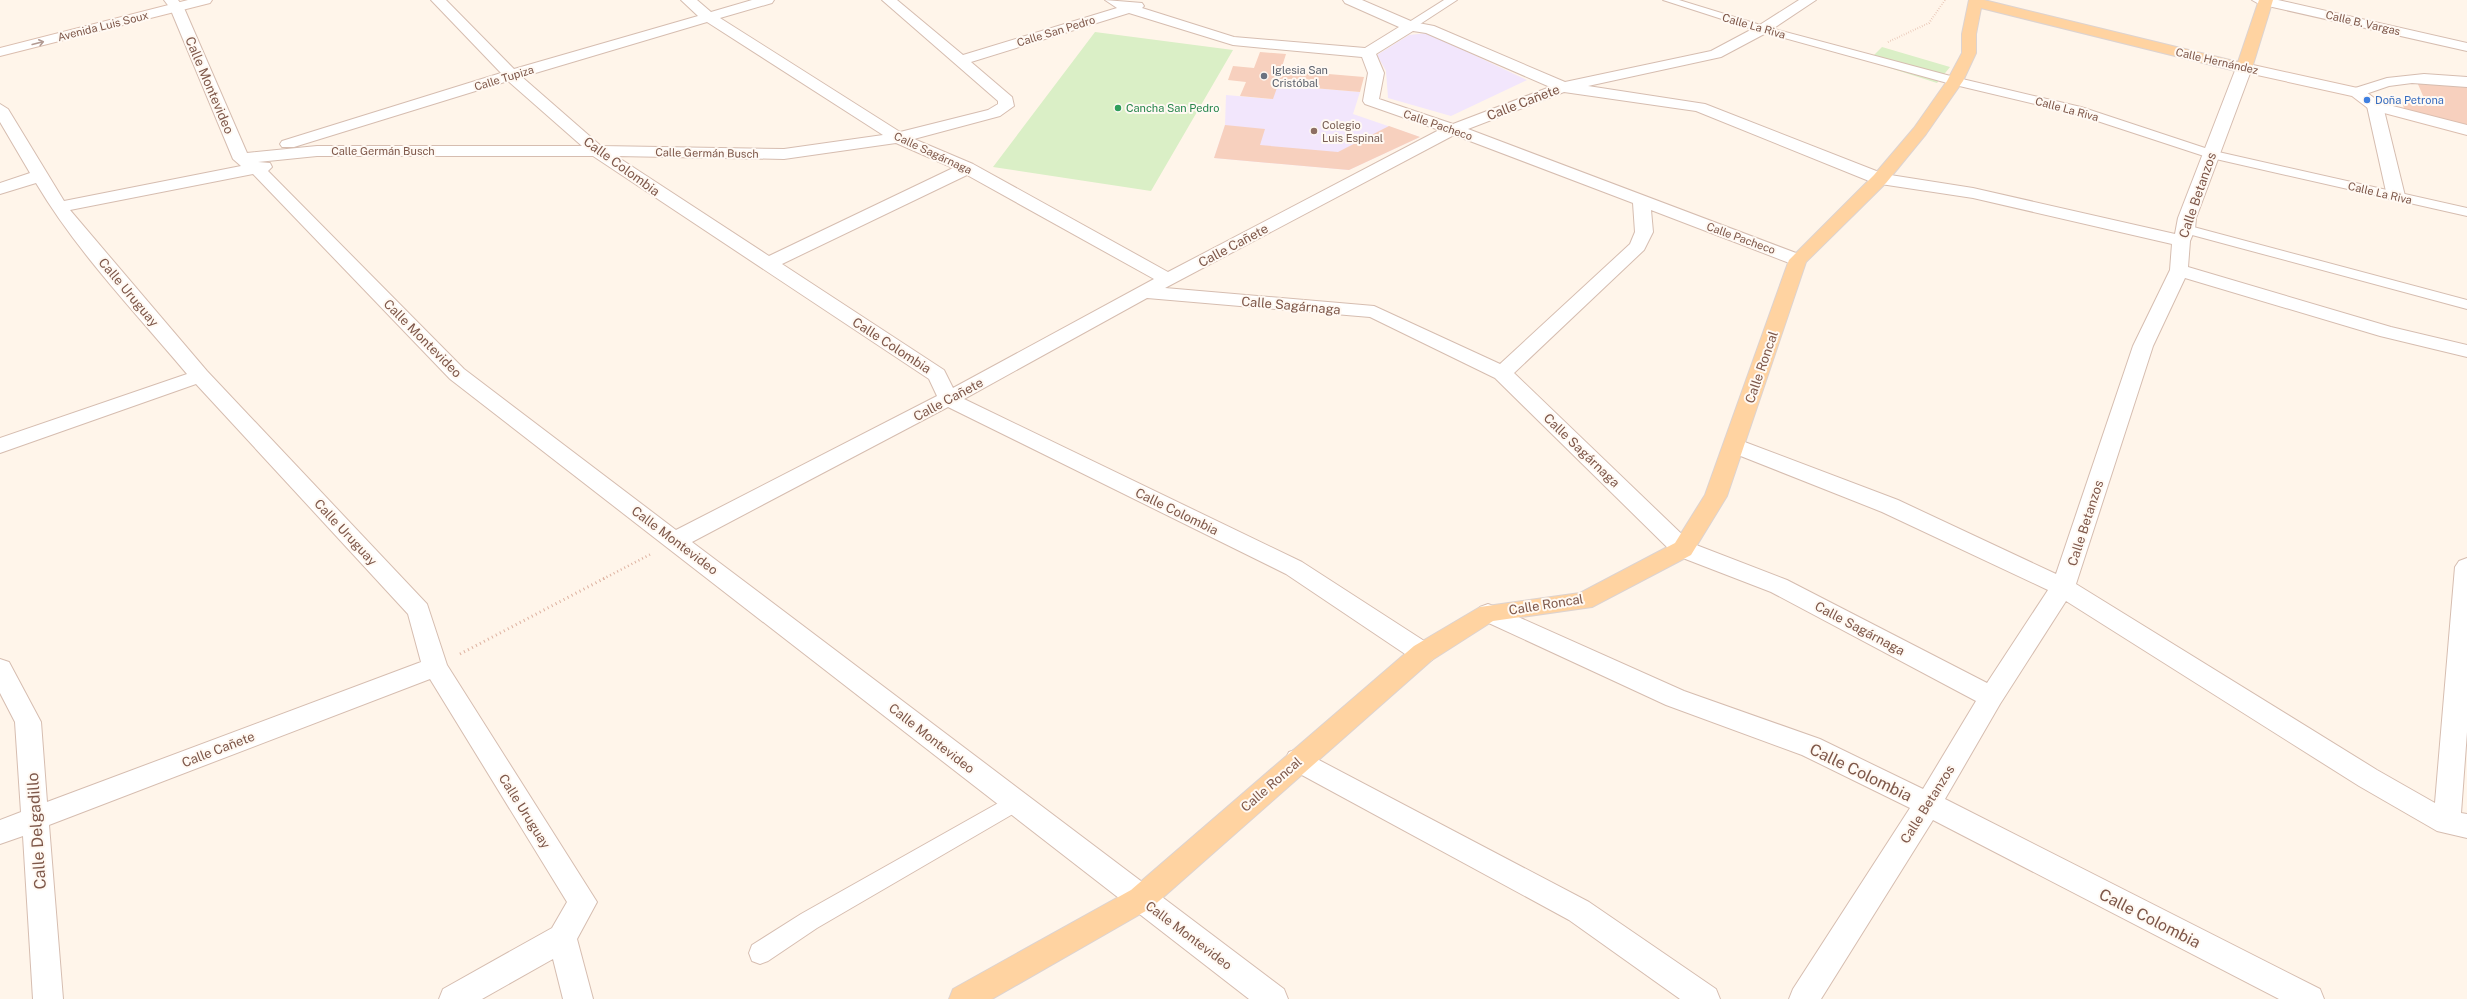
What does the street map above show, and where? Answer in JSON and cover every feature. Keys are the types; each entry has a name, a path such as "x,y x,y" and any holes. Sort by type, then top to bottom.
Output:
{"main road":[{"name":"Calle Hernández","path":"1972,1 2244,68"},
{"name":"Calle Roncal","path":"964,999 1141,899 1298,760 1423,654 1488,613 1584,601 1683,549 1716,496 1735,446 1798,260 1880,179 1920,132 1955,81 1969,53 1972,1"},
{"name":"Calle Betanzos","path":"2244,68 2263,1"}],"street":[{"name":"Avenida Luis Soux","path":"0,40 170,3 205,0"},
{"name":"Calle Colombia","path":"438,0 510,75 597,151 936,375 948,399 1294,568 1423,654"},
{"name":"Calle Sagárnaga","path":"688,0 709,17 898,138 967,168 1168,278"},
{"name":"Calle Tupiza","path":"249,164 510,75 767,0"},
{"name":"Calle Germán Busch","path":"249,164 316,151 597,151 784,154 898,138 994,113 1006,106 1006,100 889,0"},
{"path":"1112,0 1130,9 1233,41 1368,53 1410,26"},
{"name":"Calle San Pedro","path":"960,61 1130,9 1152,0"},
{"name":"Calle Cañete","path":"676,540 948,399 1168,278 1453,129 1563,87 1716,54 1763,29 1809,0"},
{"path":"1356,1 1410,26 1429,28 1563,87 1699,107 1880,179 1973,193 2183,235"},
{"name":"Calle B. Vargas","path":"2263,1 2467,47"},
{"name":"Avenida Luis Soux","path":"0,52 170,3"},
{"name":"Calle Montevideo","path":"170,3 249,164 457,374 676,540 1273,999"},
{"name":"Calle Pacheco","path":"1368,53 1376,73 1371,101 1453,129 1798,260"},
{"name":"Calle Hernández","path":"2244,68 2357,92"},
{"name":"Calle Betanzos","path":"1804,999 1928,804 1991,697 2064,588 2143,346 2179,270 2183,235 2187,218 2244,68"},
{"path":"2357,92 2382,82 2410,77 2467,82"},
{"path":"2357,92 2375,106 2467,130"},
{"path":"2375,106 2396,196"},
{"name":"Calle Uruguay","path":"0,109 59,207 107,267 200,376 419,610 435,667 583,902 562,938"},
{"path":"59,207 249,164"},
{"path":"768,264 967,168"},
{"path":"0,188 39,176"},
{"path":"1502,372 1638,246 1644,232 1641,201"},
{"path":"2179,270 2388,332 2467,351"},
{"name":"Calle Sagárnaga","path":"1144,292 1374,312 1502,372 1683,549 1779,586 1991,697"},
{"path":"0,446 200,376"},
{"path":"1735,446 1890,506 2064,588 2368,778 2457,824 2467,567"},
{"name":"Calle Colombia","path":"1488,613 1675,698 1811,747 1928,804 2309,999"},
{"name":"Calle Cañete","path":"0,832 435,667"},
{"name":"Calle Delgadillo","path":"0,669 28,722 48,999"},
{"path":"1298,760 1580,910 1705,999"},
{"path":"454,999 562,938 578,999"}],"lane":[{"path":"1410,26 1452,0"},
{"name":"Calle La Riva","path":"1668,0 1763,29 1861,54 1955,81 2078,110 2212,154 2467,212"},
{"path":"2183,235 2467,304"},
{"path":"760,953 809,921 1016,802"}],"path":[{"path":"1861,54 1929,23 1945,0"},
{"path":"435,667 676,540"}],"shaded area":[{"path":"1427,33 1527,80 1451,116 1388,98 1386,71 1377,55 1409,35"},
{"name":"Colegio Luis Espinal","path":"1278,85 1360,92 1353,114 1420,137 1349,170 1214,158 1225,125 1226,95 1271,99"}],"green space":[{"name":"Cancha San Pedro","path":"1095,32 1233,50 1151,191 993,167"},
{"path":"1882,47 1950,67 1937,83 1868,61"}],"building":[{"path":"1260,52 1286,54 1281,70 1364,77 1360,92 1278,85 1273,99 1240,96 1246,82 1228,80 1233,66 1254,68"},
{"path":"2417,82 2467,87 2467,127 2405,112 2402,102 2427,105"},
{"path":"1225,125 1265,129 1260,145 1338,152 1389,126 1420,137 1349,170 1214,158"}],"place":[{"name":"Iglesia San Cristóbal","path":"1264,76"},
{"name":"Doña Petrona","path":"2367,100"},
{"name":"Cancha San Pedro","path":"1118,108"},
{"name":"Colegio Luis Espinal","path":"1314,131"}]}
